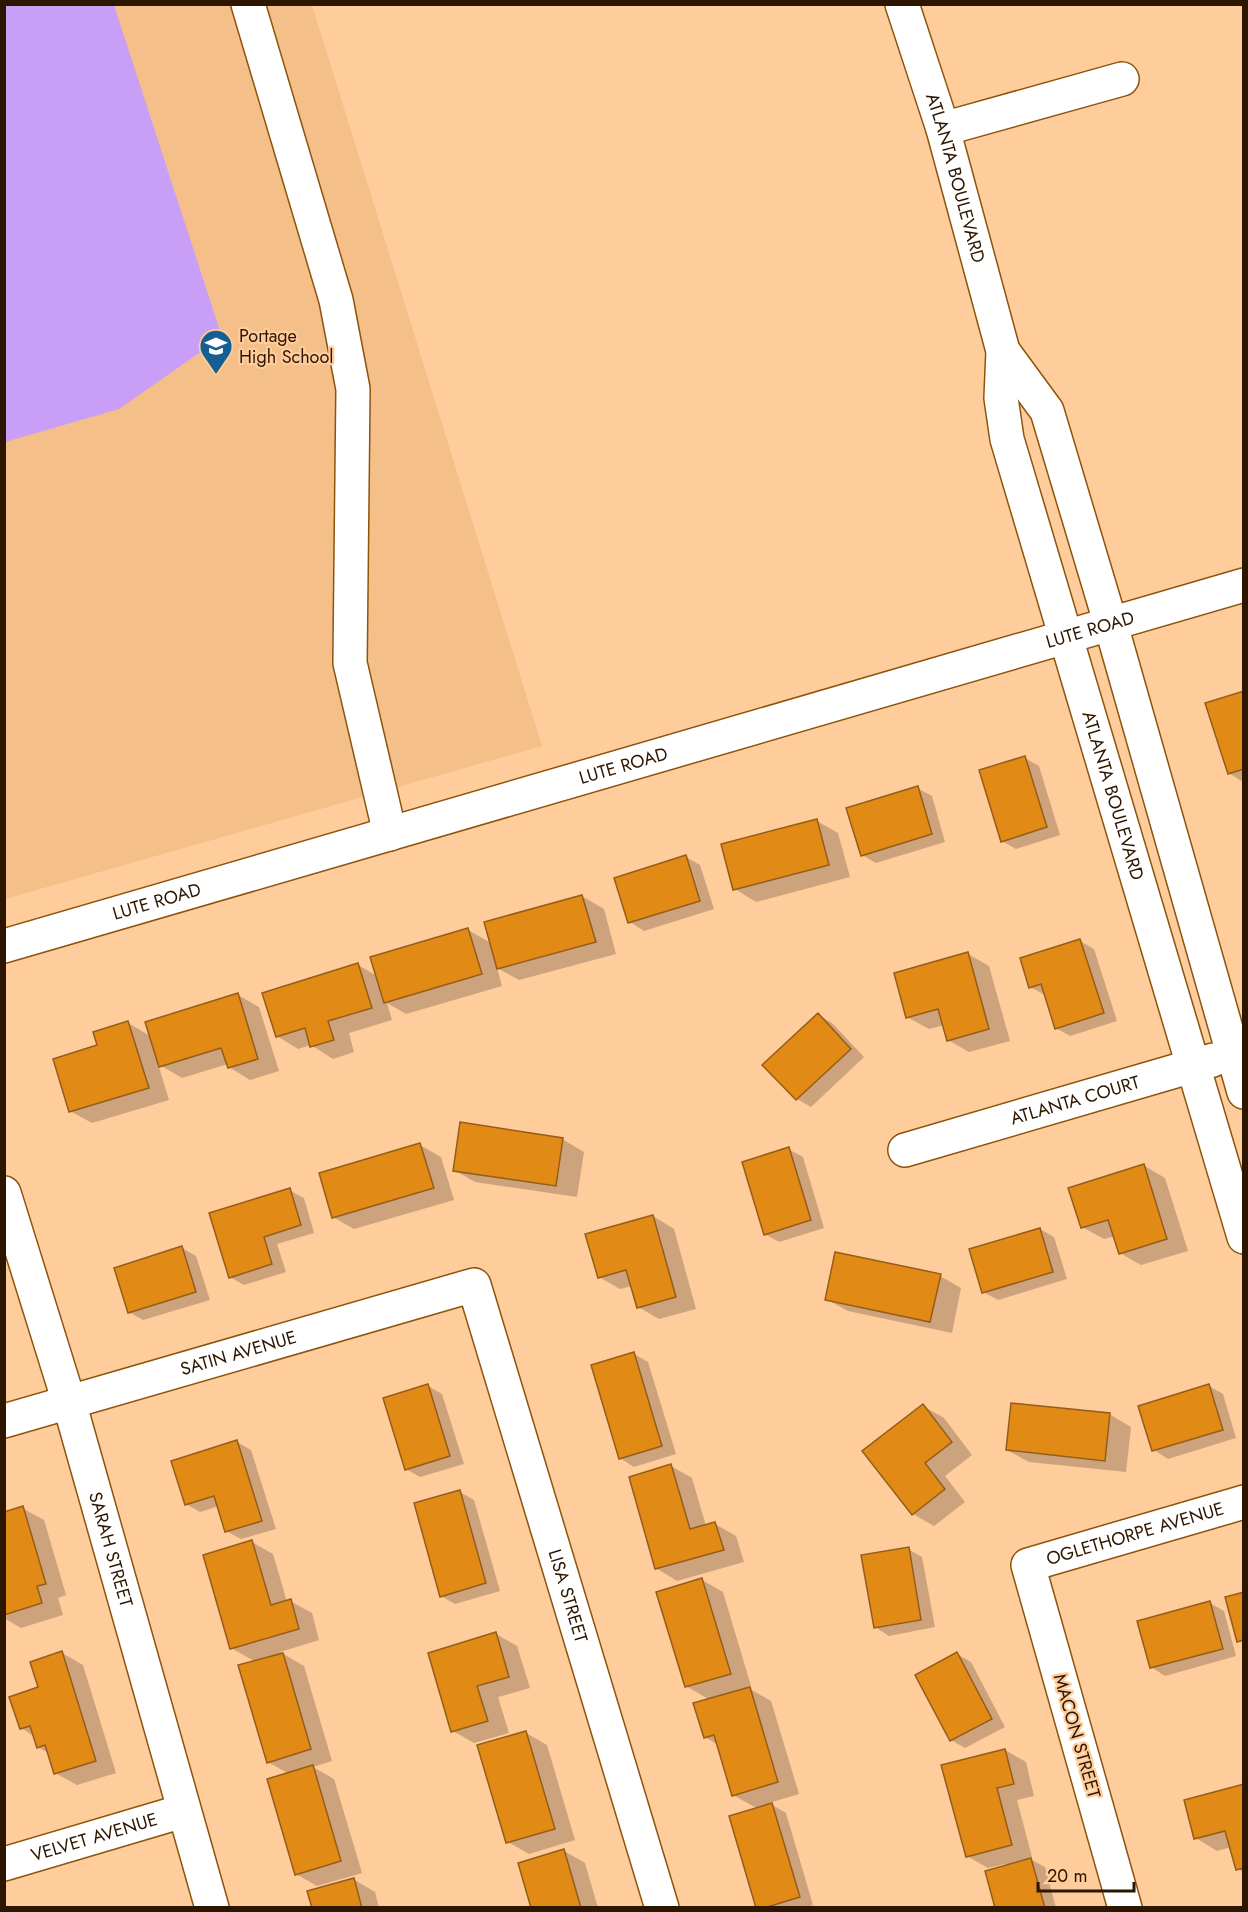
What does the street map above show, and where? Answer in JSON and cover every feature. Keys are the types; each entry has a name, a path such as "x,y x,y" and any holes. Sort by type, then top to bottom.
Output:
{"street":[{"path":"248,4 336,300 353,389 350,663 390,834"},
{"name":"ATLANTA BOULEVARD","path":"902,4 943,129 1003,351 1002,398 1007,439 1244,1237"},
{"path":"943,129 1122,79"},
{"name":"ATLANTA BOULEVARD","path":"1003,351 1047,411 1238,1053 1244,1092"},
{"name":"LUTE ROAD","path":"4,946 1244,585"},
{"name":"ATLANTA COURT","path":"905,1150 1238,1053"},
{"name":"SARAH STREET","path":"4,1193 69,1402 212,1908"},
{"name":"SATIN AVENUE","path":"4,1421 474,1285"},
{"name":"LISA STREET","path":"474,1285 662,1908"},
{"name":"OGLETHORPE AVENUE","path":"1028,1565 1244,1503"},
{"name":"MACON STREET","path":"1028,1565 1125,1908"},
{"name":"VELVET AVENUE","path":"4,1864 183,1811"}],"shaded area":[{"path":"5,4 114,5 222,337 119,409 5,442"},
{"name":"Portage High School","path":"5,5 312,5 542,746 5,899"}],"building":[{"path":"1244,691 1244,769 1228,774 1205,703"},
{"path":"1025,756 1047,827 1001,842 979,770"},
{"path":"918,786 932,834 861,856 846,808"},
{"path":"817,819 829,865 733,890 721,844"},
{"path":"686,855 700,901 628,923 614,878"},
{"path":"582,895 596,942 497,969 484,922"},
{"path":"468,928 482,974 384,1003 370,957"},
{"path":"1080,939 1104,1013 1055,1029 1041,984 1029,988 1020,958"},
{"path":"968,952 989,1029 947,1041 938,1009 906,1018 894,973"},
{"path":"358,963 372,1008 328,1021 334,1040 310,1047 305,1028 276,1037 262,993"},
{"path":"238,993 258,1059 228,1068 221,1048 159,1067 145,1022"},
{"path":"818,1013 851,1049 796,1100 762,1065"},
{"path":"128,1021 149,1088 69,1112 53,1059 97,1045 93,1032"},
{"path":"460,1122 563,1138 556,1186 453,1171"},
{"path":"420,1143 434,1188 332,1218 319,1173"},
{"path":"789,1147 811,1220 764,1235 742,1162"},
{"path":"1144,1164 1167,1239 1119,1254 1108,1220 1081,1228 1068,1188"},
{"path":"290,1188 301,1225 264,1237 272,1264 229,1278 209,1213"},
{"path":"653,1215 676,1297 637,1308 626,1270 598,1278 585,1234"},
{"path":"1040,1228 1053,1272 982,1293 969,1249"},
{"path":"182,1246 196,1292 128,1313 114,1268"},
{"path":"835,1252 941,1274 930,1322 825,1300"},
{"path":"634,1352 662,1446 619,1459 591,1365"},
{"path":"428,1384 450,1456 405,1470 383,1398"},
{"path":"1209,1384 1223,1430 1152,1451 1138,1406"},
{"path":"1011,1403 1110,1413 1105,1461 1006,1450"},
{"path":"923,1404 952,1442 925,1463 945,1489 912,1515 862,1451"},
{"path":"237,1440 262,1521 225,1532 214,1496 185,1505 171,1461"},
{"path":"671,1464 690,1529 715,1522 724,1550 655,1569 629,1477"},
{"path":"460,1490 486,1583 440,1597 414,1503"},
{"path":"23,1506 46,1584 37,1586 42,1603 4,1615 4,1512"},
{"path":"252,1540 271,1605 291,1599 299,1629 230,1649 203,1555"},
{"path":"909,1547 921,1620 874,1628 861,1555"},
{"path":"702,1578 731,1674 685,1687 656,1592"},
{"path":"1244,1592 1244,1640 1237,1642 1225,1597"},
{"path":"1210,1601 1223,1649 1150,1668 1137,1621"},
{"path":"496,1632 509,1677 477,1686 488,1721 451,1732 428,1653"},
{"path":"62,1651 96,1761 54,1774 45,1745 37,1748 30,1726 20,1729 9,1697 38,1687 30,1662"},
{"path":"957,1652 992,1719 950,1741 915,1675"},
{"path":"283,1653 311,1749 267,1763 238,1665"},
{"path":"750,1687 778,1782 732,1796 714,1735 704,1738 693,1703"},
{"path":"526,1731 555,1829 506,1843 477,1745"},
{"path":"1005,1749 1014,1784 997,1788 1012,1845 966,1857 941,1765"},
{"path":"313,1765 341,1861 295,1875 267,1779"},
{"path":"1244,1784 1244,1868 1236,1870 1225,1831 1194,1839 1184,1800"},
{"path":"772,1803 800,1897 764,1908 756,1908 729,1816"},
{"path":"564,1849 581,1908 531,1908 518,1863"},
{"path":"1031,1858 1045,1908 995,1908 985,1871"},
{"path":"354,1878 362,1908 312,1908 307,1891"}],"place":[{"name":"Portage High School","path":"216,375"}]}
